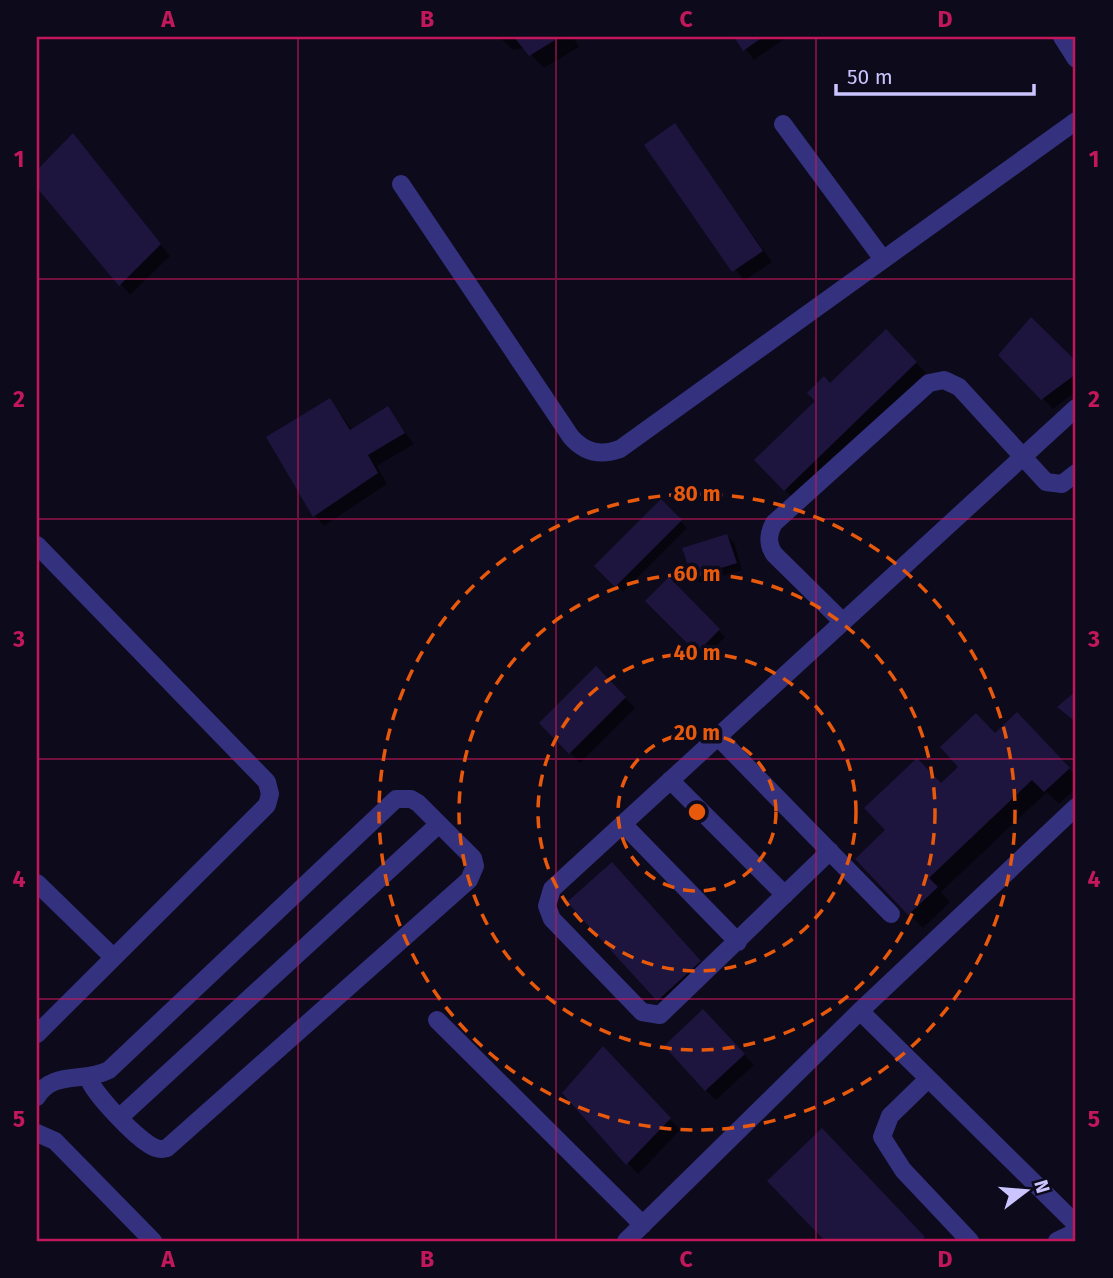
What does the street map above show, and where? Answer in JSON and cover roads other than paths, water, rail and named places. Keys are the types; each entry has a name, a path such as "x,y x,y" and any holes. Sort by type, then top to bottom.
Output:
{"street":[{"path":"1062,37 1076,59"},
{"path":"401,184 571,437 584,449 601,454 620,449 1076,121"},
{"path":"783,124 882,258"},
{"path":"843,622 774,554 768,540 774,523 929,383 936,380 952,382 959,387 1046,482 1062,484 1076,473"},
{"path":"830,851 665,1013 654,1016 642,1012 552,919 547,905 552,889 1076,408"},
{"path":"37,545 267,782 270,794 267,805 37,1034"},
{"path":"718,737 891,914"},
{"path":"670,780 785,895"},
{"path":"37,1097 53,1081 64,1078 89,1079 119,1062 396,799 411,799 473,858 475,866 469,880 167,1148 153,1147 95,1092 89,1079"},
{"path":"626,1241 860,1011 1076,807"},
{"path":"120,1116 439,824"},
{"path":"622,824 738,942"},
{"path":"37,883 113,957"},
{"path":"860,1011 1076,1224"},
{"path":"437,1020 643,1226"},
{"path":"927,1080 890,1116 883,1137 903,1170 970,1241"},
{"path":"37,1133 55,1141 152,1241"},
{"path":"1056,1241 1076,1232"}]}
